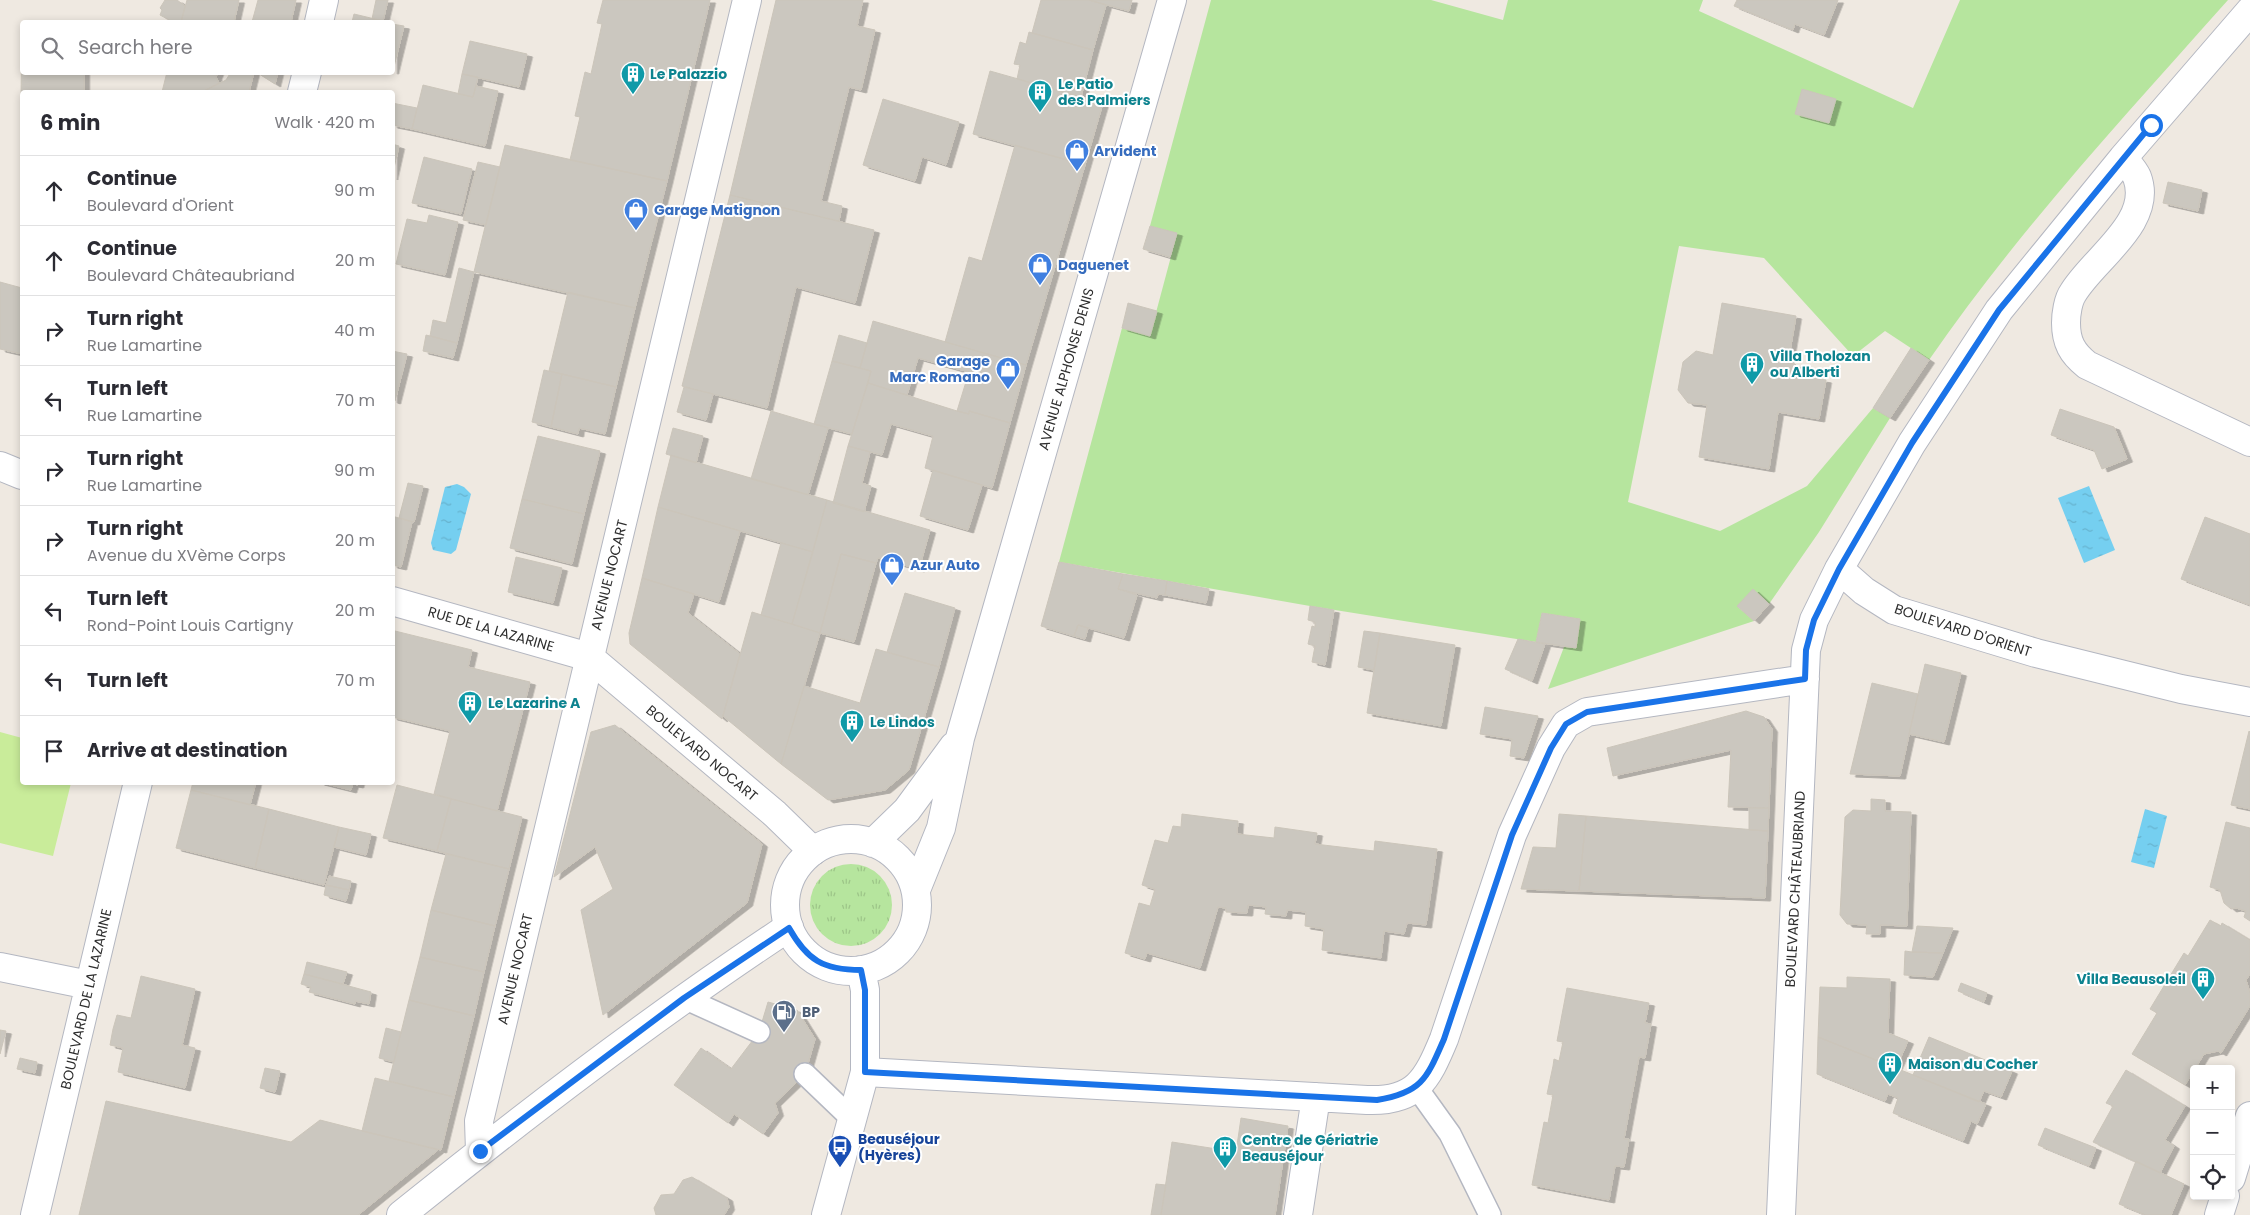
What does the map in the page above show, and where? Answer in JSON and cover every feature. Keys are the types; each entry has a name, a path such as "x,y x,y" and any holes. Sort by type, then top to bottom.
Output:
{"street":[{"path":"319,20 324,0"},
{"name":"AVENUE NOCART","path":"480,1151 479,1121 747,0"},
{"name":"AVENUE ALPHONSE DENIS","path":"916,890 941,828 960,738 1172,0"},
{"path":"1839,569 1912,443 1999,310 2123,158 2250,11"},
{"path":"302,90 306,75"},
{"path":"2123,158 2137,177 2140,202 2130,226 2072,294 2066,317 2066,336 2073,354 2087,365 2250,442"},
{"path":"0,466 20,474"},
{"name":"BOULEVARD CHÂTEAUBRIAND","path":"1781,1215 1806,650 1814,620 1839,569"},
{"name":"BOULEVARD D'ORIENT","path":"1839,569 1864,591 1894,610 2036,653 2181,689 2250,702"},
{"name":"RUE DE LA LAZARINE","path":"395,602 589,657"},
{"name":"BOULEVARD NOCART","path":"589,657 775,814 813,851"},
{"path":"865,1072 1377,1100 1397,1097 1417,1088 1432,1066 1444,1039 1512,835 1551,748 1566,724 1587,712 1805,679"},
{"name":"AVENUE ALPHONSE DENIS","path":"873,843 907,810 960,738"},
{"name":"BOULEVARD DE LA LAZARINE","path":"35,1215 137,785"},
{"path":"854,839 873,843 893,854 907,870 916,890 917,912 911,932 899,950 882,963 861,970 839,970 817,962 800,948 789,928 784,906 788,885 798,866 813,851 833,841 854,839"},
{"path":"401,1215 480,1151 684,998 789,928"},
{"path":"0,967 90,985"},
{"path":"826,1215 865,1072 865,990 861,970"},
{"path":"1298,1215 1316,1097"},
{"path":"2235,1165 2250,1116"},
{"path":"2219,1215 2224,1200"}],"lane":[{"path":"684,998 759,1032"},
{"path":"805,1074 852,1119"},
{"path":"1417,1088 1450,1134 1490,1215"}],"green space":[{"path":"1211,0 1431,0 1503,20 1508,0 1703,0 1699,11 1913,108 1960,0 2228,0 2111,131 2035,220 1963,312 1929,360 1885,331 1853,356 1764,258 1679,246 1628,502 1720,531 1807,486 1873,408 1890,418 1819,532 1769,604 1753,589 1738,607 1754,621 1548,689 1564,647 1576,648 1580,619 1542,613 1536,642 1310,606 1059,562 1122,328 1150,335 1177,234 1150,226"},
{"path":"0,732 20,737 20,785 71,785 53,856 0,843"},
{"path":"851,864 867,867 880,876 889,889 892,905 889,921 880,934 867,943 851,946 835,943 822,934 813,921 810,905 813,889 822,876 835,867"}],"water":[{"path":"457,484 464,487 471,494 456,550 451,554 433,550 431,543 445,487"},
{"path":"2089,486 2115,550 2084,563 2058,498"},
{"path":"2145,809 2167,816 2154,868 2131,862"}],"building":[{"path":"165,0 177,0 185,6 182,20 169,20 160,15 162,10 160,8"},
{"path":"187,0 239,0 234,20 182,20"},
{"path":"258,0 296,0 291,20 253,20"},
{"path":"376,0 388,0 383,20 372,19"},
{"name":"Le Palazzio","path":"603,0 710,0 667,181 570,160 580,117 575,116 585,72 591,74 602,24 597,23"},
{"path":"776,0 863,0 857,26 875,30 861,90 849,87 821,201 842,206 839,221 730,195"},
{"path":"1041,0 1089,0 1106,5 1093,50 1032,33"},
{"path":"1089,0 1132,0 1129,11"},
{"path":"1737,0 1838,0 1824,35 1795,24 1793,30 1734,6"},
{"path":"354,14 379,20 352,20"},
{"path":"395,24 404,26 395,63"},
{"path":"1029,32 1093,50 1081,97 1017,79 1020,65 1014,64 1020,42 1026,44"},
{"path":"470,41 527,54 519,87 462,74"},
{"name":"Le Patio des Palmiers","path":"990,71 1103,103 1085,165 973,134"},
{"path":"462,74 478,77 473,97 458,94"},
{"path":"21,75 84,75 84,90 21,90"},
{"path":"166,75 217,75 219,83 206,90 162,90"},
{"path":"229,75 253,75 250,90 206,90 226,80"},
{"path":"261,75 277,75 275,84"},
{"path":"423,85 473,97 476,86 498,91 485,146 412,129"},
{"path":"1802,89 1836,99 1829,123 1795,114"},
{"path":"883,99 959,122 946,165 922,157 915,181 863,165"},
{"path":"395,104 417,108 412,129 395,126"},
{"path":"395,145 399,146 395,164"},
{"path":"505,145 667,181 635,308 474,272"},
{"path":"1015,145 1085,165 1026,365 945,342 969,257 982,261"},
{"path":"424,157 472,169 461,214 412,203"},
{"path":"478,162 500,167 486,225 463,220"},
{"path":"2168,182 2202,190 2198,211 2163,203"},
{"path":"730,195 874,230 855,303 796,287 767,408 682,386"},
{"path":"429,215 458,222 445,275 396,264 407,219 427,223"},
{"path":"1150,226 1177,233 1170,257 1143,249"},
{"path":"459,268 474,272 457,343 430,336 433,320 446,323"},
{"path":"0,282 20,287 20,354 0,349"},
{"path":"568,292 635,308 616,387 549,371"},
{"path":"1128,303 1157,311 1150,336 1122,328"},
{"name":"Villa Tholozan ou Alberti","path":"1722,303 1796,316 1788,363 1795,364 1799,368 1796,375 1826,380 1819,419 1778,412 1769,469 1699,457 1707,405 1688,403 1678,390 1683,362 1696,351 1713,355"},
{"path":"873,321 1026,365 1010,423 969,411 969,414 957,411 969,372 918,358 907,395 868,383 871,371 860,368"},
{"path":"426,335 457,343 453,358 423,351"},
{"path":"839,335 867,343 860,368 832,361"},
{"path":"1911,348 1929,360 1890,418 1873,408"},
{"path":"395,352 407,354 395,401"},
{"path":"832,361 871,371 852,434 814,424"},
{"path":"544,370 562,374 551,427 532,422"},
{"path":"562,374 616,387 605,434 579,428 578,434 551,427"},
{"path":"868,383 957,411 969,414 969,411 1010,423 992,488 925,468 933,436 891,424 882,455 848,446"},
{"path":"684,387 713,394 706,420 677,412"},
{"path":"2060,409 2114,427 2127,459 2102,469 2094,450 2051,435"},
{"path":"771,411 828,428 808,495 751,479"},
{"path":"673,428 703,436 696,463 666,454"},
{"path":"538,436 600,451 584,514 522,499"},
{"path":"848,446 870,452 862,483 871,486 864,512 833,503"},
{"path":"671,455 827,500 813,552 658,507"},
{"path":"933,470 982,485 968,530 920,516"},
{"path":"408,483 423,486 414,522 399,518"},
{"path":"522,499 584,514 572,564 510,548"},
{"path":"827,500 930,530 919,569 878,558 876,563 841,554 820,633 792,624"},
{"path":"658,507 740,531 719,602 642,578"},
{"path":"395,517 412,522 401,567 395,566"},
{"path":"2205,517 2250,534 2250,605 2181,579"},
{"path":"781,543 813,552 792,624 761,615"},
{"path":"841,554 876,563 854,642 820,633"},
{"path":"516,557 562,568 553,603 508,592"},
{"path":"1059,562 1123,574 1118,589 1137,595 1124,638 1078,625 1074,636 1041,626"},
{"path":"1123,574 1167,581 1165,595 1158,594 1157,598 1118,589"},
{"path":"642,578 694,594 688,613 740,654 722,719 630,644 629,633"},
{"path":"1167,581 1209,589 1206,603 1165,595"},
{"path":"1753,589 1769,604 1754,621 1737,606"},
{"path":"905,593 955,608 939,667 887,652"},
{"path":"1310,606 1334,610 1325,665 1312,662 1315,646 1308,644 1312,626 1315,627 1315,622 1308,620"},
{"path":"752,612 820,633 781,764 723,716"},
{"path":"1542,613 1580,619 1576,648 1536,642"},
{"path":"1078,625 1088,628 1085,639 1074,636"},
{"name":"Le Lazarine A","path":"395,631 472,650 468,667 530,682 497,811 434,794 450,731 395,718"},
{"path":"1364,631 1380,633 1374,670 1358,667"},
{"path":"1380,633 1455,645 1441,726 1367,713"},
{"path":"1518,639 1545,644 1532,681 1505,669"},
{"name":"Le Lindos","path":"876,649 939,667 909,770 885,790 828,800 781,764 804,686 860,703"},
{"path":"1925,664 1961,673 1944,742 1909,734"},
{"path":"1872,683 1918,694 1900,776 1850,774"},
{"path":"1485,707 1538,716 1524,758 1510,756 1512,739 1480,734"},
{"path":"1746,711 1764,717 1772,729 1769,808 1728,807 1731,750 1613,776 1607,748"},
{"path":"615,725 762,844 747,903 603,1015 581,910 613,889 595,847 554,877 591,732"},
{"path":"2250,732 2250,809 2231,805"},
{"path":"192,785 255,785 250,805 191,790"},
{"path":"331,785 353,785 351,790"},
{"path":"397,785 451,799 437,851 383,838"},
{"path":"191,790 269,809 255,868 176,848"},
{"path":"451,799 522,817 509,869 437,851"},
{"path":"1871,799 1885,800 1885,811 1911,812 1907,926 1880,925 1880,934 1866,934 1867,925 1847,924 1840,915 1845,817 1853,810 1871,811"},
{"path":"1749,808 1769,808 1768,831 1749,830"},
{"path":"269,809 339,827 324,885 255,868"},
{"path":"1182,814 1238,821 1237,834 1274,838 1275,827 1317,833 1315,844 1374,851 1375,841 1437,849 1426,925 1407,923 1404,934 1384,931 1381,958 1322,950 1324,929 1305,926 1306,912 1287,910 1286,916 1265,914 1266,907 1248,905 1247,913 1226,912 1226,908 1218,907 1200,968 1147,953 1145,959 1125,953 1139,903 1150,906 1155,889 1142,885 1155,840 1168,843 1173,826 1181,827"},
{"path":"1559,814 1586,816 1579,891 1521,889 1533,847 1556,848"},
{"path":"1586,816 1768,831 1765,898 1579,891"},
{"path":"2226,822 2250,828 2250,921 2244,917 2246,911 2236,908 2231,909 2224,903 2220,890 2210,887"},
{"path":"339,827 371,834 366,855 334,847"},
{"path":"446,854 509,869 495,926 431,910"},
{"path":"329,876 351,881 349,890 326,885"},
{"path":"326,885 349,890 346,901 324,895"},
{"path":"431,910 495,926 484,972 420,957"},
{"name":"Villa Beausoleil","path":"2210,920 2221,926 2222,923 2250,940 2250,974 2246,980 2250,993 2250,1006 2221,1053 2218,1051 2204,1054 2197,1065 2190,1065 2190,1077 2185,1085 2132,1054 2157,1013 2150,1009 2184,953 2188,956"},
{"path":"1917,926 1953,928 1943,953 1912,952"},
{"path":"1905,951 1943,953 1933,977 1904,975"},
{"path":"420,957 484,972 474,1016 409,1000"},
{"path":"307,962 347,972 343,984 304,974"},
{"path":"304,974 371,992 369,1004 355,1001 355,1004 309,992 311,987 301,984"},
{"path":"141,976 195,989 182,1045 195,1048 185,1088 118,1072 123,1048 110,1045 113,1029 117,1015 131,1018"},
{"path":"1847,977 1890,979 1888,1033 1908,1041 1896,1068 1818,1037 1820,987 1847,988"},
{"path":"1961,983 1987,993 1984,1002 1958,991"},
{"path":"1567,988 1649,1003 1645,1023 1651,1024 1645,1058 1639,1057 1624,1139 1629,1139 1624,1167 1615,1166 1609,1200 1532,1185 1544,1122 1548,1123 1553,1095 1547,1094 1554,1059 1559,1061 1563,1042 1557,1041"},
{"path":"409,1000 474,1016 454,1097 389,1081"},
{"path":"768,1002 797,1010 815,1039 805,1074 775,1103 778,1113 763,1134 734,1114 728,1123 674,1085 701,1048 731,1069 759,1032"},
{"path":"386,1028 401,1032 394,1062 379,1058"},
{"path":"0,1030 6,1031 0,1054"},
{"name":"Maison du Cocher","path":"1818,1037 1986,1104 1977,1124 1971,1121 1963,1141 1893,1113 1898,1098 1888,1094 1885,1101 1817,1074"},
{"path":"1929,1037 2012,1071 2001,1097 1984,1091 1979,1102 1913,1075"},
{"path":"20,1058 37,1062 35,1073 17,1069"},
{"path":"265,1068 280,1071 275,1092 260,1088"},
{"path":"2126,1070 2185,1106 2165,1140 2174,1146 2160,1173 2093,1142 2113,1106 2106,1103"},
{"path":"375,1078 454,1097 441,1150 362,1131"},
{"path":"106,1101 291,1142 320,1120 438,1150 358,1215 79,1215"},
{"name":"Centre de Gériatrie Beauséjour","path":"1241,1118 1288,1126 1275,1215 1161,1215 1172,1142 1236,1152"},
{"path":"2045,1128 2096,1148 2089,1166 2038,1145"},
{"path":"2136,1161 2184,1184 2171,1215 2146,1215 2119,1204"},
{"path":"692,1177 727,1198 729,1207 724,1215 656,1215 654,1208 661,1195 674,1194 683,1180"},
{"path":"1156,1184 1166,1185 1161,1215 1151,1215"}],"place":[{"name":"Le Palazzio","path":"633,95"},
{"name":"Le Patio des Palmiers","path":"1040,113"},
{"name":"Arvident","path":"1077,172"},
{"name":"Garage Matignon","path":"636,231"},
{"name":"Daguenet","path":"1040,286"},
{"name":"Villa Tholozan ou Alberti","path":"1752,385"},
{"name":"Garage Marc Romano","path":"1008,390"},
{"name":"Azur Auto","path":"892,586"},
{"name":"Le Lazarine A","path":"470,724"},
{"name":"Le Lindos","path":"852,743"},
{"name":"Villa Beausoleil","path":"2203,1000"},
{"name":"BP","path":"784,1033"},
{"name":"Maison du Cocher","path":"1890,1085"},
{"name":"Beauséjour (Hyères)","path":"840,1168"},
{"name":"Centre de Gériatrie Beauséjour","path":"1225,1169"}],"route":[{"path":"480,1151 684,998 789,928 800,948 817,962 839,970 861,970 865,990 865,1072 1377,1100 1397,1097 1417,1088 1432,1066 1444,1039 1512,835 1551,748 1566,724 1587,712 1805,679 1806,650 1814,620 1839,569 1912,443 1999,310 2151,125"}]}
